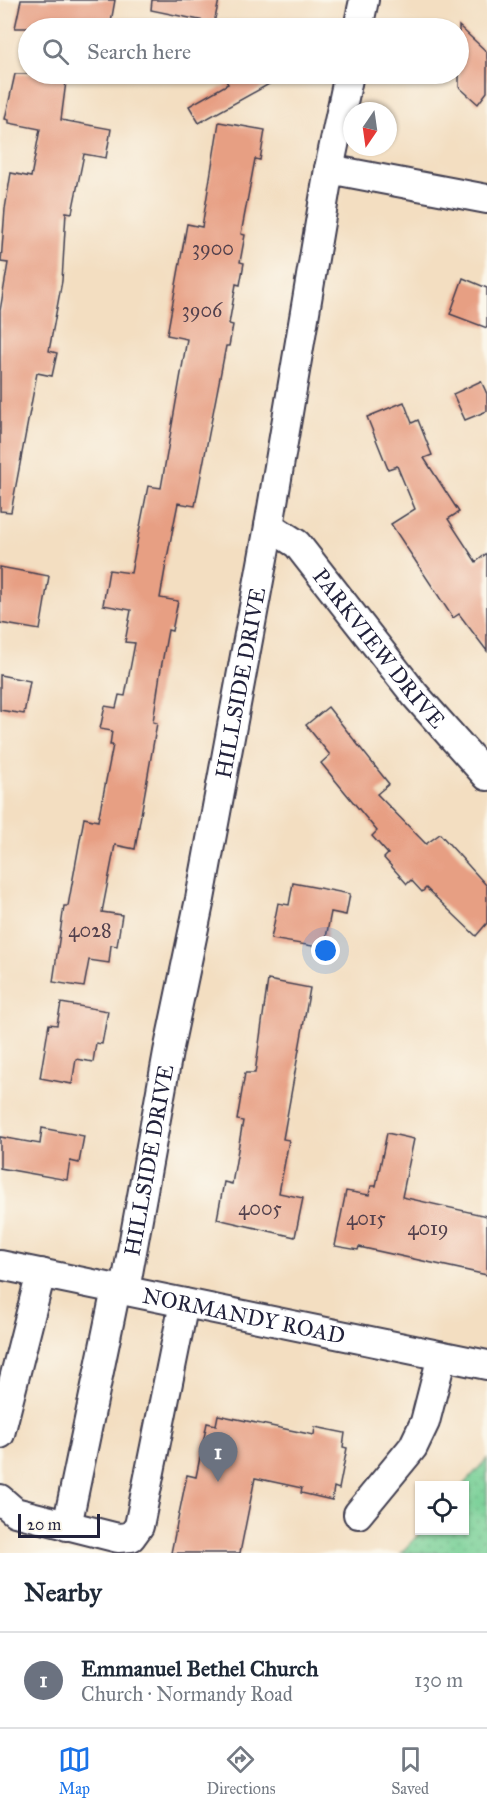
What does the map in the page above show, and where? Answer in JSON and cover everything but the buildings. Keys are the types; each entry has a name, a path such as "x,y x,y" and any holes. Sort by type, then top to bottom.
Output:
{"street":[{"path":"360,18 364,0"},
{"name":"HILLSIDE DRIVE","path":"67,1526 121,1289 200,899 269,525 329,169 347,84"},
{"path":"329,169 487,199"},
{"name":"PARKVIEW DRIVE","path":"269,525 297,544 415,695 487,776"},
{"name":"NORMANDY ROAD","path":"0,1265 487,1365"},
{"path":"0,1434 41,1273"},
{"path":"0,1499 15,1512 118,1538 131,1537 139,1526 184,1303"},
{"path":"358,1514 413,1447 425,1422 442,1356"}],"green space":[{"path":"487,1459 487,1553 401,1553 418,1535 469,1535 469,1481 467,1481"}],"place":[{"name":"Emmanuel Bethel Church","path":"218,1482"}]}
